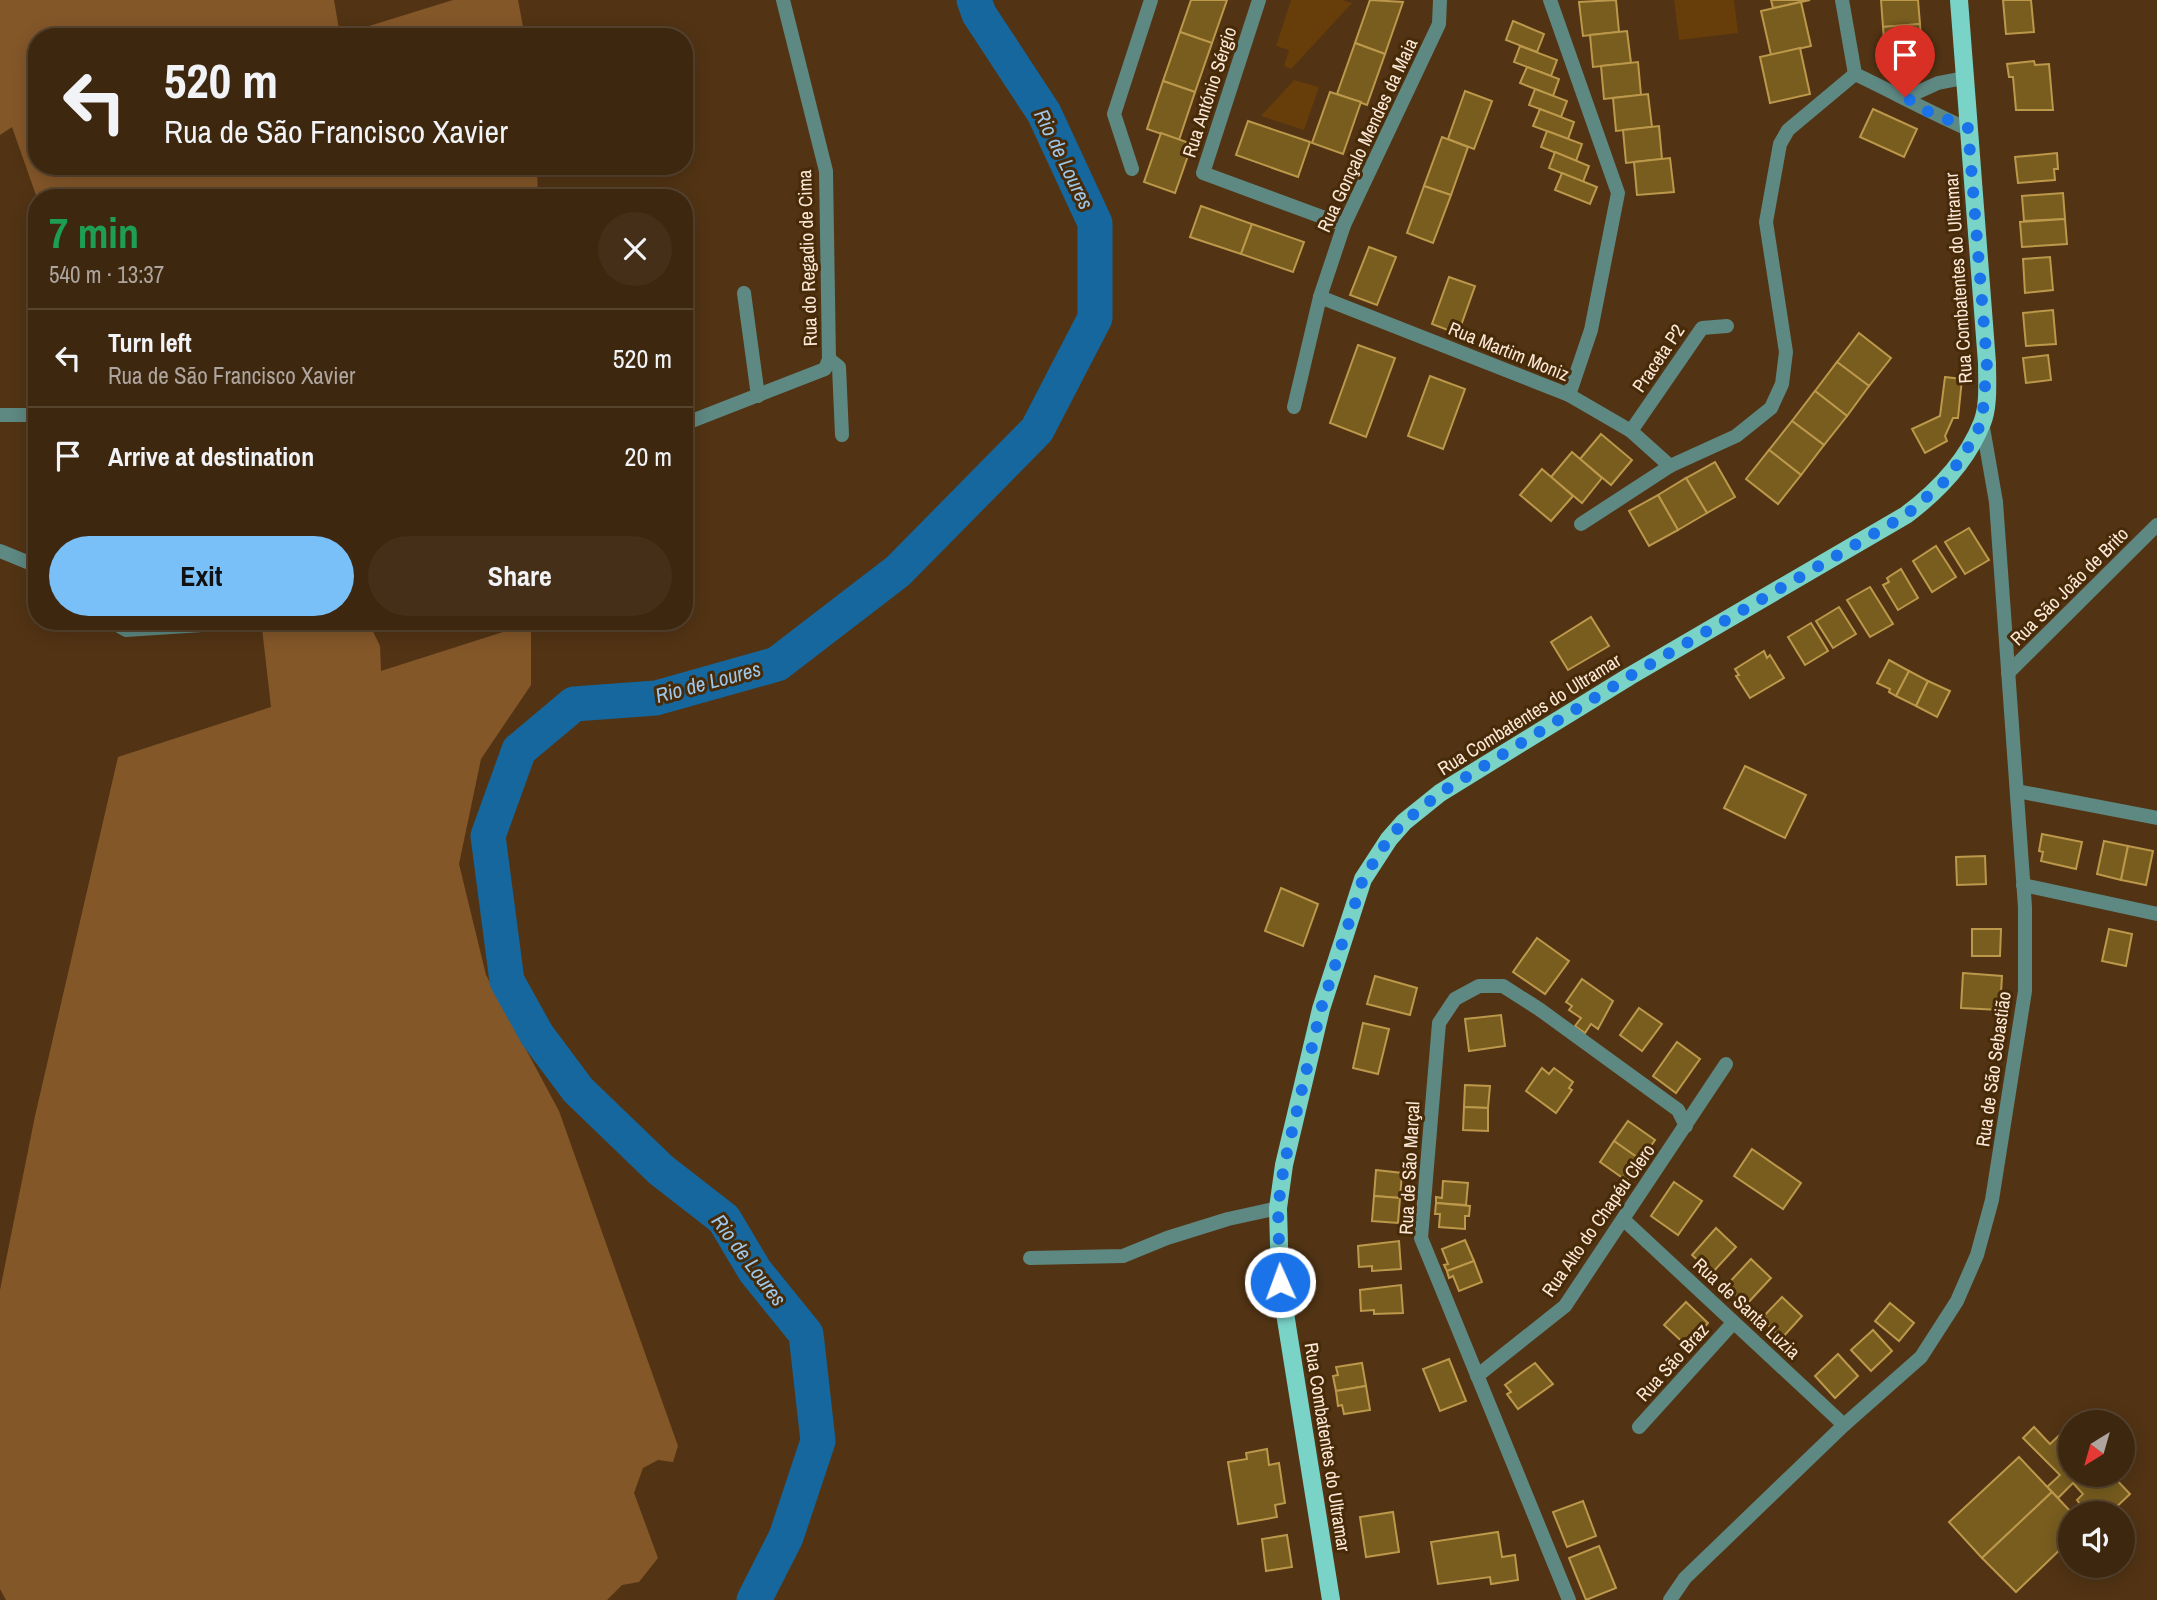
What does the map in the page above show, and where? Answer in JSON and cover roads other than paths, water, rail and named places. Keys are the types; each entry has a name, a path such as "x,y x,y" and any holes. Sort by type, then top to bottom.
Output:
{"main road":[{"name":"Rua Combatentes do Ultramar","path":"1331,1600 1280,1282 1278,1208 1284,1165 1325,997 1363,879 1389,838 1440,793 1630,676 1906,515 1946,480 1965,453 1982,422 1987,363 1959,0"}],"street":[{"name":"Rua do Regadio de Cima","path":"693,421 825,369 829,359 826,171 783,0"},
{"path":"1132,169 1114,114 1151,0"},
{"name":"Rua António Sérgio","path":"1259,0 1203,173 1344,225"},
{"name":"Rua Gonçalo Mendes da Maia","path":"1294,407 1320,298 1344,225 1439,24 1440,0"},
{"path":"1550,0 1618,193 1591,330 1569,395"},
{"path":"1842,0 1855,74"},
{"path":"1855,74 1905,97 1927,111 1968,128"},
{"path":"1581,524 1670,466 1737,436 1771,408 1782,384 1786,352 1766,222 1780,144 1788,130 1855,74"},
{"path":"1905,97 1938,83 1964,78"},
{"path":"744,293 758,396"},
{"name":"Rua Martim Moniz","path":"1320,298 1569,395 1631,431 1670,466"},
{"name":"Praceta P2","path":"1631,431 1702,328 1727,326"},
{"path":"829,359 839,367 842,435"},
{"path":"0,415 28,415"},
{"name":"Rua de São Sebastião","path":"1670,1600 1685,1578 1844,1425 1921,1357 1957,1301 1977,1255 1992,1200 2025,991 2023,885 1996,502 1982,422"},
{"name":"Rua São João de Brito","path":"2008,673 2157,525"},
{"path":"0,551 28,562"},
{"path":"2017,791 2157,818"},
{"path":"2023,885 2157,914"},
{"name":"Rua de São Marçal","path":"1569,1600 1421,1238 1438,1023 1455,999 1479,986 1503,986 1678,1110 1686,1126"},
{"name":"Rua Alto do Chapéu Clero","path":"1477,1376 1565,1306 1726,1063"},
{"path":"1030,1258 1123,1256 1180,1234 1278,1208"},
{"name":"Rua de Santa Luzia","path":"1624,1220 1844,1425"},
{"name":"Rua São Braz","path":"1639,1427 1733,1323"}],"waterway":[{"name":"Rio de Loures","path":"754,1600 786,1537 818,1441 806,1334 755,1271 724,1219 661,1170 578,1090 537,1035 507,981 488,836 519,750 574,704 656,698 777,664 898,571 1037,430 1095,318 1095,223 1044,113 979,14 974,0"}]}
